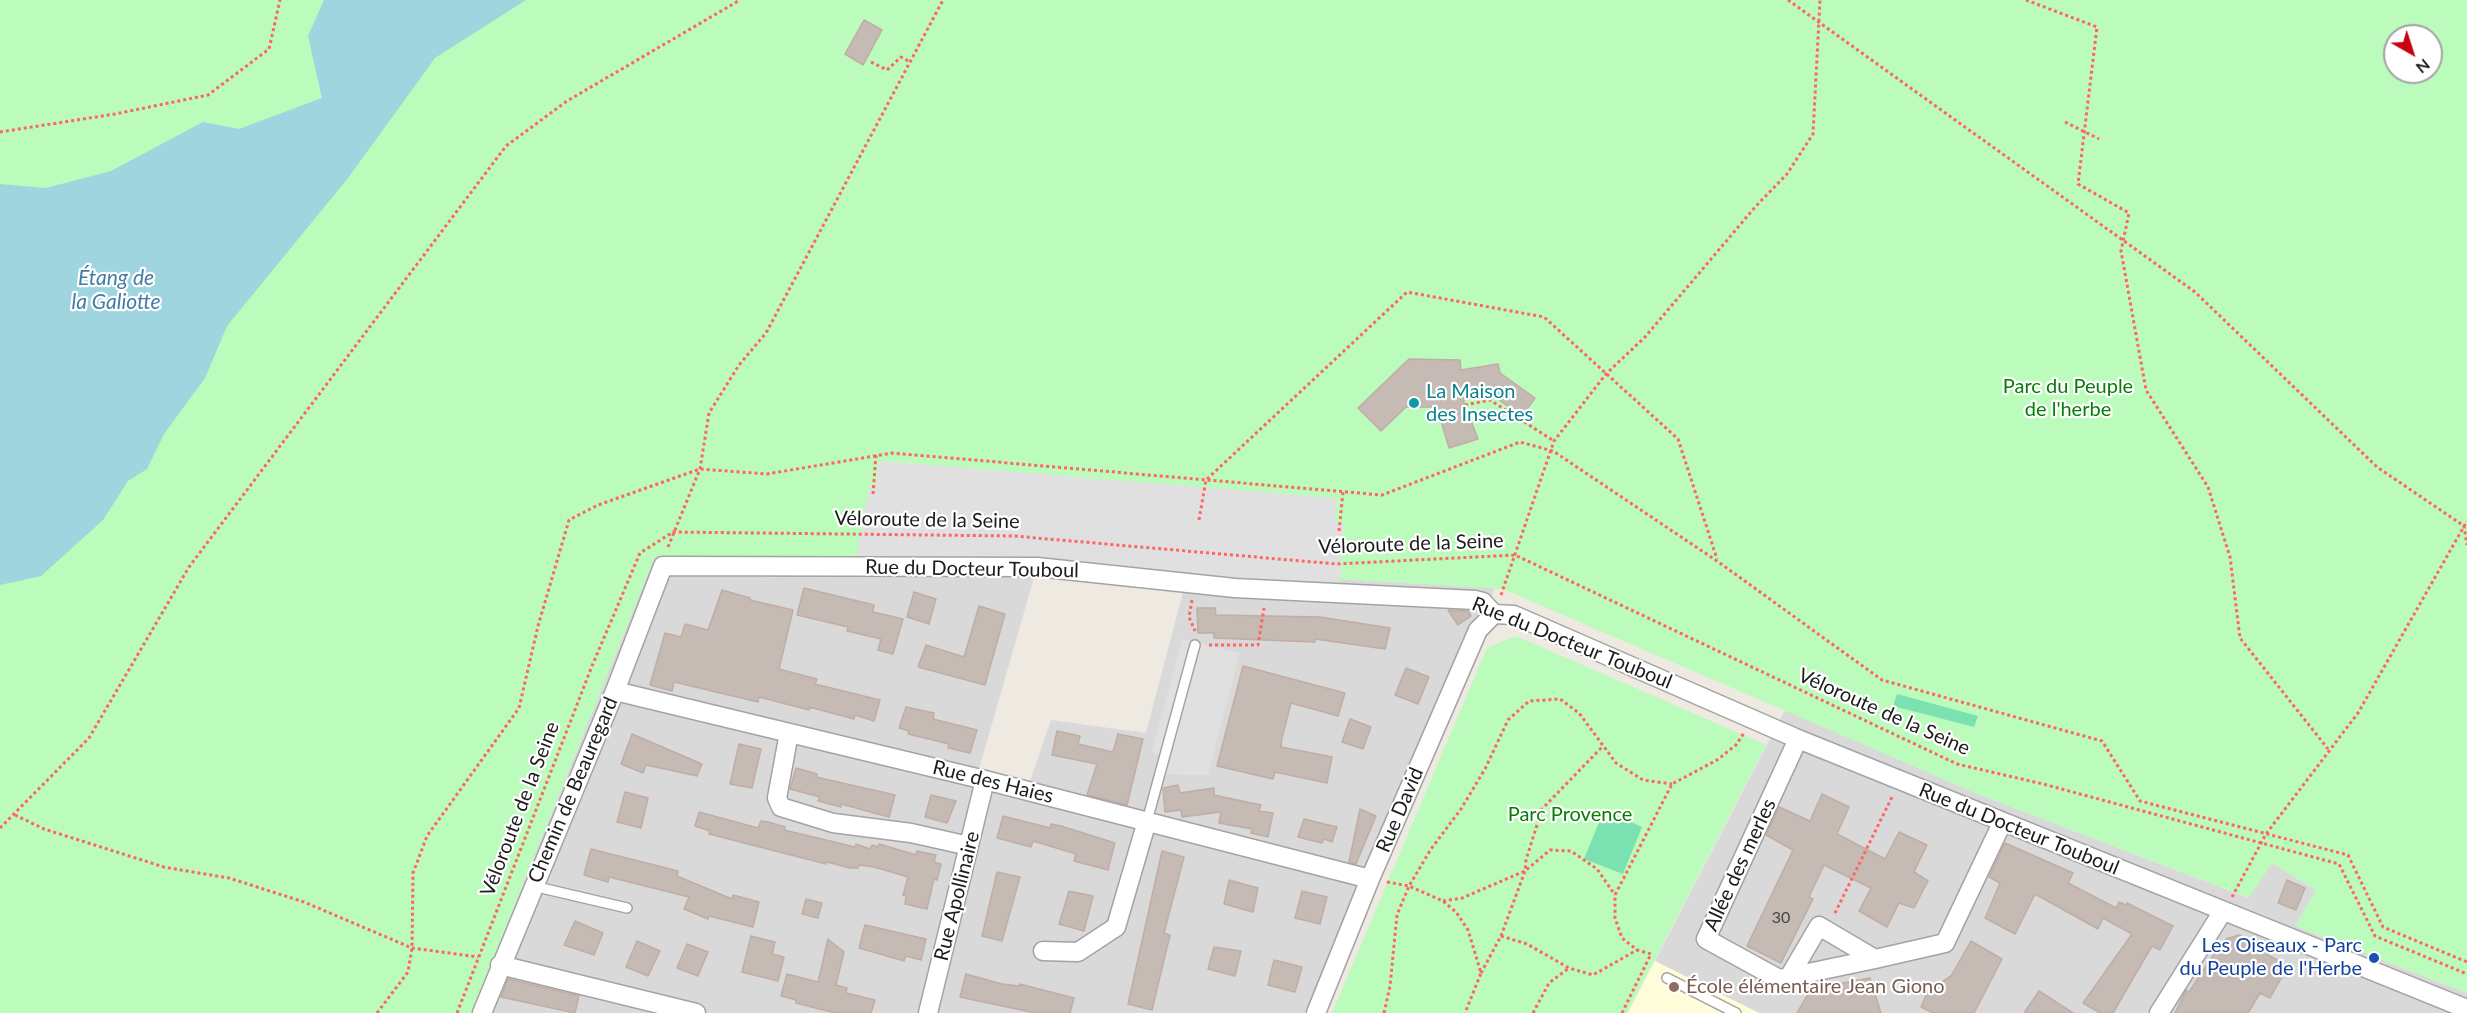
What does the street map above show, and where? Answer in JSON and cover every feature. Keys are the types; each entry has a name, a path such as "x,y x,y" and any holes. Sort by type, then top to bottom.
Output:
{"street":[{"name":"Rue du Docteur Touboul","path":"663,566 1037,567 1196,584 1475,600 1483,602 1494,614 1514,615 1798,739 2467,1009"},
{"name":"Chemin de Beauregard","path":"482,1013 615,691 663,566"},
{"name":"Rue David","path":"1316,1013 1370,879 1478,630 1494,614"},
{"name":"Rue des Haies","path":"615,691 985,780 1370,879"},
{"path":"789,733 777,798 781,807 833,823 911,832 969,846"},
{"name":"Allée des merles","path":"1790,977 1779,979 1706,939 1798,739"},
{"name":"Rue Apollinaire","path":"928,1013 985,780"},
{"path":"1043,951 1078,952 1116,927 1146,821"},
{"path":"1790,977 1945,943 2002,823"},
{"path":"2159,1013 2223,911"},
{"path":"1790,977 1819,926 1875,959"},
{"path":"500,965 696,1013"}],"lane":[{"path":"1146,821 1195,645"},
{"path":"533,886 627,908"},
{"path":"1666,978 1736,1013"}],"path":[{"path":"0,132 115,114 208,94 269,49 280,0"},
{"path":"0,828 89,738 189,567 506,146 567,101 740,0"},
{"path":"663,566 674,532 700,469 709,413 739,365 766,333 943,0"},
{"path":"1788,0 2195,292 2377,467 2464,526 2467,544"},
{"path":"1494,614 1553,451 1554,441 1606,374 1645,338 1756,206 1787,174 1813,134 1820,0"},
{"path":"2026,0 2097,27 2078,184 2129,213 2121,251 2146,390 2208,487 2230,557 2240,638 2328,749"},
{"path":"871,62 887,70 901,57 910,62"},
{"path":"2065,122 2099,139"},
{"path":"1199,520 1206,480 1407,292 1544,317 1678,439 1717,561"},
{"path":"1465,405 1490,400 1554,441"},
{"path":"377,1013 408,972 412,948 413,873 427,836 519,708 538,626 569,520 598,505 700,469 767,474 892,453 1382,495 1520,442 1553,451 1717,561 1882,680 2102,741 2140,801 2348,855 2384,927 2467,962"},
{"path":"873,494 876,455"},
{"path":"1339,531 1343,492"},
{"path":"2223,911 2266,834 2364,703 2467,521"},
{"name":"Véloroute de la Seine","path":"457,1013 592,666 640,553 674,532 1014,536 1336,564 1515,555 1957,764 2043,784 2339,864 2375,936 2467,974"},
{"path":"1196,584 1189,617 1196,635 1195,645 1258,645 1267,589"},
{"path":"1384,1013 1390,986 1397,915 1409,886 1485,769 1508,720 1529,701 1560,699 1579,713 1616,763 1643,780 1672,784"},
{"path":"1622,1013 1652,954 1636,950 1622,938 1616,918 1615,895 1672,784 1717,760 1736,745 1753,720"},
{"path":"1465,1013 1481,974 1502,936 1525,871 1526,860 1542,808 1603,746"},
{"path":"1826,930 1900,780"},
{"path":"15,815 44,829 164,867 229,878 304,902 412,948 479,957 500,965"},
{"path":"1443,901 1462,898 1525,871 1550,850 1571,851 1597,869 1615,895"},
{"path":"1370,879 1409,886 1443,901 1456,912 1468,930 1481,974"},
{"path":"1502,936 1527,944 1569,968 1593,975 1636,950"},
{"path":"1533,1013 1549,983 1569,968"}],"shaded area":[{"path":"879,461 1337,498 1335,523 1344,524 1340,579 1336,593 1037,567 854,566 870,484 876,485"},
{"path":"655,556 858,556 1037,567 979,769 1030,781 1051,720 1146,733 1183,592 1335,593 1340,579 1495,588 1310,1013 471,1013"},
{"path":"1182,639 1240,653 1208,775 1164,774 1168,761 1152,752"},
{"path":"1785,710 1978,794 2248,898 2272,863 2316,890 2295,926 2467,993 2467,1013 1759,1013 1655,961"},
{"name":"École élémentaire Jean Giono","path":"1655,961 1759,1013 1628,1013"}],"green space":[{"name":"Parc du Peuple de l'herbe","path":"0,0 2467,0 2467,993 2295,926 2316,890 2272,863 2249,898 1978,794 1503,589 1340,579 1344,524 1335,523 1337,499 879,461 876,485 870,485 858,556 655,556 471,1013 0,1013"},
{"name":"Parc Provence","path":"1516,636 1766,745 1627,1013 1332,1013 1487,648"},
{"path":"1897,694 1978,716 1974,727 1893,706"},
{"path":"1604,810 1642,827 1623,874 1584,859"}],"water":[{"name":"Étang de la Galiotte","path":"324,0 526,0 435,58 348,178 227,326 205,378 164,434 147,469 128,481 103,520 41,576 0,585 0,184 46,188 111,171 203,122 239,129 322,98 308,36"}],"building":[{"path":"864,20 882,30 863,65 845,54"},
{"name":"La Maison des Insectes","path":"1409,359 1460,360 1461,370 1498,364 1500,373 1535,398 1522,416 1493,396 1463,400 1478,439 1449,448 1437,407 1406,407 1381,431 1358,408"},
{"path":"804,588 874,605 873,612 903,619 893,654 878,650 881,639 847,631 848,627 797,615"},
{"path":"722,590 750,598 750,600 793,610 779,669 817,679 815,684 880,700 874,721 855,715 854,719 809,707 809,710 759,697 758,702 674,682 672,691 650,685 665,633 681,637 685,624 708,630"},
{"path":"914,592 936,599 929,624 907,617"},
{"path":"979,606 1005,614 985,685 918,667 926,645 964,657"},
{"path":"1197,608 1215,608 1216,615 1320,617 1390,628 1385,649 1315,639 1315,642 1214,638 1214,633 1198,633"},
{"path":"1448,610 1468,611 1471,616 1458,625"},
{"path":"1243,666 1345,693 1338,716 1291,703 1282,738 1281,747 1332,757 1327,783 1275,772 1273,779 1217,766"},
{"path":"1406,668 1429,677 1418,704 1395,695"},
{"path":"906,707 934,713 933,719 977,730 970,753 948,748 949,744 908,734 909,731 899,728"},
{"path":"1350,719 1371,727 1363,749 1342,742"},
{"path":"1057,731 1080,736 1078,744 1113,752 1118,734 1143,739 1127,805 1087,795 1097,764 1052,755"},
{"path":"632,734 702,764 697,776 646,765 643,773 621,764"},
{"path":"739,744 761,749 752,788 730,784"},
{"path":"796,768 817,774 816,777 895,795 889,817 841,804 841,807 818,801 820,797 790,789"},
{"path":"1178,785 1180,793 1214,788 1214,795 1261,805 1259,811 1273,813 1268,837 1251,833 1252,829 1219,823 1221,812 1182,817 1181,810 1165,812 1163,788"},
{"path":"625,792 648,798 641,828 617,822"},
{"path":"1822,794 1849,807 1837,834 1885,859 1899,832 1927,845 1914,872 1928,881 1914,908 1899,903 1887,927 1859,911 1871,888 1824,865 1809,897 1813,899 1781,963 1747,946 1793,850 1766,835 1779,807 1810,821"},
{"path":"931,795 956,801 947,823 925,817"},
{"path":"1360,809 1376,816 1356,864 1349,862"},
{"path":"699,812 758,828 761,821 768,822 785,827 784,830 855,847 856,844 870,849 872,845 878,847 879,844 916,855 917,851 936,855 934,862 941,864 937,880 934,879 927,909 905,904 906,896 903,895 908,877 874,867 859,865 858,868 850,868 827,862 826,864 709,834 710,831 695,826"},
{"path":"1003,816 1050,828 1051,824 1061,826 1115,843 1108,870 1074,861 1076,854 1033,841 1031,847 997,838"},
{"path":"1304,819 1337,827 1332,842 1324,839 1322,843 1298,837"},
{"path":"2005,843 2073,873 2068,883 2116,908 2119,902 2126,905 2127,903 2173,926 2160,950 2152,946 2113,1013 2100,1013 2083,1003 2132,934 2103,918 2098,929 2035,894 2015,934 1985,918 2000,883 1989,877"},
{"path":"591,849 678,871 677,876 732,899 733,895 759,902 753,927 709,916 708,919 684,909 689,897 609,877 608,882 584,875"},
{"path":"1162,851 1184,857 1164,933 1170,935 1152,1010 1128,1004"},
{"path":"997,872 1020,877 1002,941 982,936"},
{"path":"1229,880 1258,888 1253,912 1224,904"},
{"path":"2287,880 2305,888 2296,910 2278,903"},
{"path":"1069,891 1093,896 1084,931 1059,924"},
{"path":"1302,891 1327,897 1320,924 1295,918"},
{"path":"806,899 822,903 818,918 802,914"},
{"path":"575,921 603,933 594,955 564,945"},
{"path":"865,925 926,939 921,960 906,956 904,961 859,948"},
{"path":"2239,935 2271,950 2268,955 2288,966 2270,998 2260,993 2248,1013 2175,1013 2186,990 2189,992 2220,945 2222,946 2226,939"},
{"path":"751,936 775,942 772,954 784,957 778,981 742,972"},
{"path":"828,939 844,952 836,985 847,988 846,993 875,1000 871,1013 835,1013 796,1003 796,1000 781,996 787,974 818,982"},
{"path":"637,941 660,951 648,976 626,967"},
{"path":"1971,941 2002,959 1974,1013 1933,1013 1921,1007 1928,991 1951,976"},
{"path":"687,944 708,952 698,976 677,968"},
{"path":"1214,947 1241,951 1235,976 1208,969"},
{"path":"1274,960 1302,967 1295,992 1268,985"},
{"path":"966,974 1002,984 1019,986 1020,984 1074,998 1070,1013 1035,1013 960,997"},
{"path":"1870,978 1881,1013 1797,1013 1811,989"},
{"path":"508,979 579,996 575,1013 501,997"},
{"path":"2039,991 2073,1013 2024,1013"}],"place":[{"name":"La Maison des Insectes","path":"1414,403"},
{"name":"Les Oiseaux - Parc du Peuple de l'Herbe","path":"2374,958"},
{"name":"École élémentaire Jean Giono","path":"1674,987"}]}
